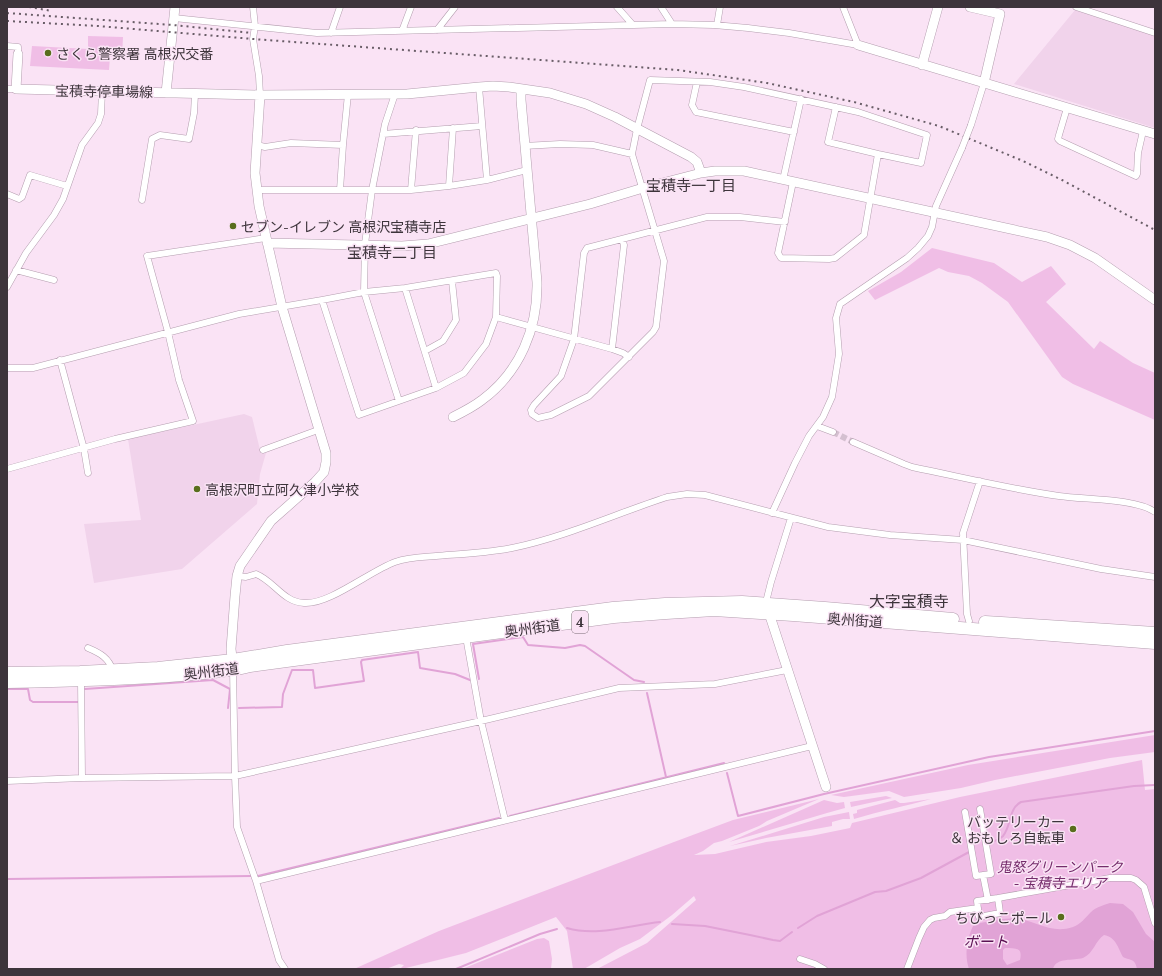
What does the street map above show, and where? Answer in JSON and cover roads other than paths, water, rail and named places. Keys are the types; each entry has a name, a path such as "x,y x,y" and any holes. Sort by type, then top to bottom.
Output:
{"highway":[{"name":"奥州街道","path":"7,682 81,681 159,677 233,665 287,651 613,608 714,602 1155,643"},
{"name":"奥州街道","path":"7,673 258,665 614,617 768,608 1155,633"}],"street":[{"name":"宝積寺停車場線","path":"18,54 12,89 166,93 175,7"},
{"path":"253,7 255,26 253,39 259,76 260,95 255,173 259,206 282,306 326,453 324,472 315,482 271,521 242,561 237,576 231,649 233,665 235,776 238,827 256,881 279,960 286,969"},
{"path":"331,33 340,7"},
{"path":"402,31 411,7"},
{"path":"437,30 455,7"},
{"path":"617,7 633,25"},
{"path":"661,7 672,24"},
{"path":"717,25 720,7"},
{"path":"843,7 858,45"},
{"path":"922,65 938,7"},
{"path":"772,513 795,463 809,436 823,417 832,397 836,380 839,354 836,318 840,304 907,258 928,236 932,227 934,213 971,125 984,83 1001,11 970,7"},
{"path":"1076,7 1155,33"},
{"path":"174,18 317,33 672,24 717,25 789,33 858,45 1155,134"},
{"path":"7,46 18,47 18,54"},
{"path":"785,222 740,217 707,217 655,230 585,249 574,339 561,376 534,405 531,410 532,414 538,418 551,415 582,400 594,392 653,332 656,327 664,261 655,230 643,188 632,154 650,80 697,82 744,87 801,99 858,112 927,135 921,163 828,142 836,107"},
{"path":"697,82 692,106 696,112 794,132"},
{"path":"166,93 260,95 395,94 493,86 550,93 586,104 691,157 697,162 701,173"},
{"path":"479,87 487,180"},
{"path":"453,417 482,400 508,375 526,347 532,327 537,296 524,146 521,89"},
{"path":"7,287 26,253 54,215 63,199 82,145 100,118 102,92"},
{"path":"142,200 152,139 160,135 189,139 194,113 195,94"},
{"path":"340,190 348,94"},
{"path":"395,94 383,134 372,190 365,244 364,292 399,401"},
{"path":"783,180 801,99"},
{"path":"1067,108 1058,140 1136,176 1138,153 1143,131"},
{"path":"383,134 416,130 482,126"},
{"path":"449,186 453,128"},
{"path":"411,190 416,130"},
{"path":"257,145 266,147 291,143 343,145"},
{"path":"524,146 554,144 593,145 632,154"},
{"path":"793,182 778,253 781,258 835,258 864,235 878,154"},
{"path":"257,190 411,190 487,180 527,170"},
{"path":"7,469 84,449 115,439 193,421 180,380 147,256 266,241 402,246 428,244 531,217 590,204 701,173 715,171 744,171 1048,237 1070,245 1095,258 1155,300"},
{"path":"7,194 19,199 22,197 30,175 67,186"},
{"path":"612,349 624,245 622,239"},
{"path":"16,270 54,280"},
{"path":"7,368 33,368 239,314 364,292 405,288 496,273 497,276 496,317 486,344 464,373 436,388 359,415 322,300"},
{"path":"425,351 443,341 456,320 452,280"},
{"path":"405,288 436,388"},
{"path":"496,317 612,349 629,357"},
{"path":"60,360 84,449 88,473"},
{"path":"817,426 833,432"},
{"path":"263,450 318,430"},
{"path":"852,442 904,464 980,481 1060,496 1133,503 1146,506 1155,512"},
{"path":"969,621 967,614 963,533 980,481"},
{"path":"237,576 259,575 289,599 296,602 310,603 326,598 395,562 413,558 487,552 536,542 648,503 676,495 705,495 828,527 864,533 963,540 1101,569 1155,577"},
{"path":"791,518 771,582 768,608 826,787"},
{"path":"466,637 481,720 505,820"},
{"path":"88,648 98,652 105,658 111,664 113,670"},
{"path":"7,781 82,778 235,776 619,688 715,684 787,670"},
{"path":"81,681 82,778"},
{"path":"256,881 812,746"},
{"path":"965,812 976,876 990,874 980,809"},
{"path":"983,875 988,900"},
{"path":"998,898 1000,913 979,917 977,901 1110,878 1126,877 1136,880 1144,887 1153,906 1155,923"},
{"path":"907,969 919,938 930,920 945,916 950,912 978,908"},
{"path":"800,959 816,964 824,969"}],"water":[{"name":"ボート","path":"1110,903 1123,904 1133,912 1146,934 1155,942 1155,969 1137,969 1134,961 1123,957 1114,940 1104,935 1098,940 1087,956 1079,959 1061,961 1055,965 1053,969 969,969 967,963 967,946 974,924 1002,919 1019,919 1045,927 1065,929 1076,926 1093,910","holes":["1005,948 1019,950 1021,956 1020,960 1007,965 1003,959 1003,950"]}],"waterway":[{"path":"479,679 473,644 523,637 528,645 565,648 580,645 585,646 634,680 644,682"},
{"path":"239,708 282,707 283,694 292,670 313,670 315,688 364,681 362,660 418,652 420,668 455,674 470,680"},
{"path":"85,689 213,680 230,689 228,708"},
{"path":"7,689 28,689 30,700 33,702 78,702"},
{"path":"647,693 666,777"},
{"path":"727,773 738,816 824,794 989,757 1155,731"},
{"path":"510,816 724,763"},
{"path":"988,844 1000,839 1003,836 1006,832 1014,809 1021,802 1134,786 1155,785"},
{"path":"258,876 499,818"},
{"path":"798,928 817,916 875,892 886,891 921,878 969,852"},
{"path":"7,879 251,876"},
{"path":"567,928 602,931 660,922"},
{"path":"672,924 705,926 780,941 792,932"},
{"path":"456,969 540,934 557,929"}],"tunnel":[{"path":"833,432 853,442"}],"railway":[{"path":"29,7 52,11"},
{"path":"7,13 173,25 252,33"},
{"path":"7,21 98,26 253,39 678,70 767,83 854,102 939,126 1023,161 1062,180 1155,230"}],"place":[{"name":"さくら警察署 高根沢交番","path":"48,53"},
{"name":"セブン-イレブン 高根沢宝積寺店","path":"233,226"},
{"name":"高根沢町立阿久津小学校","path":"197,489"},
{"name":"バッテリーカー ＆ おもしろ自転車","path":"1073,829"},
{"name":"ちびっこポール","path":"1061,917"}],"district":[{"name":"宝積寺一丁目","path":"691,185"},
{"name":"宝積寺二丁目","path":"392,252"},
{"name":"大字宝積寺","path":"909,601"}],"park label":[{"name":"鬼怒グリーンパーク - 宝積寺エリア","path":"1060,874"}]}
